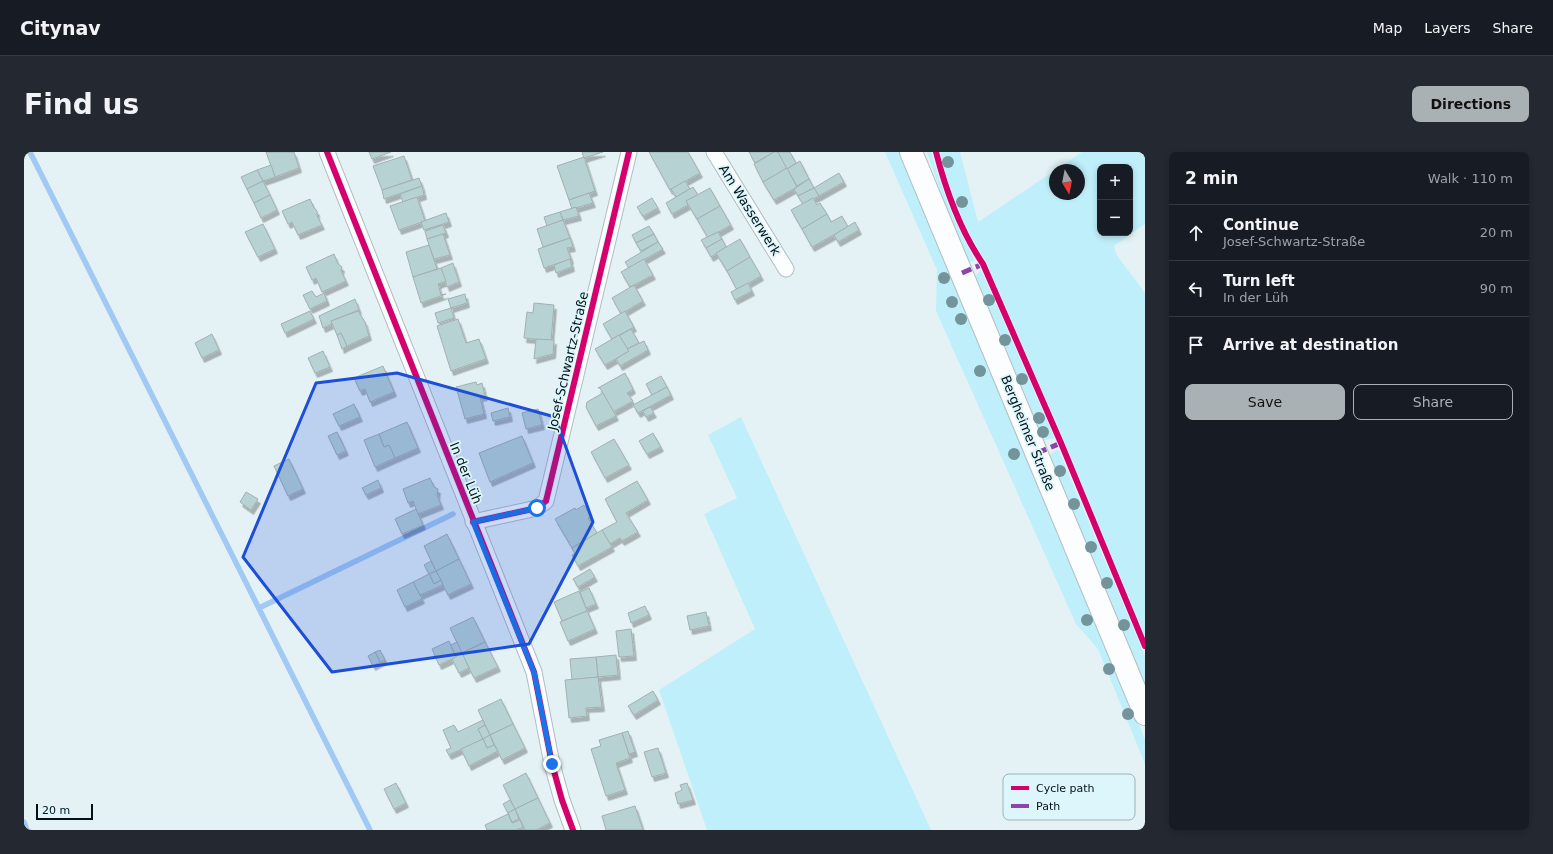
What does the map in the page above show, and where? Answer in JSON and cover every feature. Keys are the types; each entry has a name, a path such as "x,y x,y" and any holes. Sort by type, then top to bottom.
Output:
{"main road":[{"name":"Bergheimer Straße","path":"911,152 1145,714"}],"street":[{"name":"In der Lüh","path":"327,152 534,672 546,739 555,775 573,830"},
{"name":"Josef-Schwartz-Straße","path":"473,522 537,508 546,501 629,152"},
{"name":"Am Wasserwerk","path":"714,152 786,269"}],"highlighted area":[{"path":"397,373 555,417 593,522 529,644 332,672 243,557 316,383"}],"shaded area":[{"path":"885,152 901,152 1145,739 1145,764 1098,649 1076,624 936,311 937,270"},
{"path":"927,152 931,152 945,194 975,261 967,262 952,225"},
{"path":"939,152 960,152 978,222 1049,174 1049,200 1085,200 1085,164 1064,164 1082,152 1145,152 1145,224 1133,233 1133,164 1097,164 1097,236 1128,236 1114,246 1116,254 1145,293 1145,637 986,262 964,223 952,195"},
{"path":"981,270 1019,353 1055,438 1041,441 973,278"},
{"path":"741,417 931,830 707,830 659,690 755,629 704,514 737,498 708,435"},
{"path":"1058,449 1145,656 1145,691 1047,457"}],"building":[{"path":"266,152 294,152 299,168 275,177"},
{"path":"369,152 391,152 372,159"},
{"path":"582,152 603,152 584,158"},
{"path":"649,152 688,152 700,173 670,190"},
{"path":"749,152 774,152 755,163"},
{"path":"774,152 778,152 787,168 763,182 754,164"},
{"path":"778,152 790,152 796,163 787,169"},
{"path":"404,156 412,180 382,190 373,166"},
{"path":"584,157 595,191 569,200 557,166"},
{"path":"800,161 809,179 797,186 787,169"},
{"path":"271,165 275,177 263,181 257,170"},
{"path":"787,168 797,187 774,200 763,182"},
{"path":"257,170 263,181 247,189 241,177"},
{"path":"839,173 844,182 819,196 814,188"},
{"path":"419,178 422,186 384,199 382,190"},
{"path":"809,179 814,188 798,196 794,189"},
{"path":"263,181 270,195 254,203 247,189"},
{"path":"685,181 690,189 676,197 671,189"},
{"path":"422,186 424,195 403,202 400,194"},
{"path":"693,187 698,195 686,201 688,205 672,214 666,203"},
{"path":"710,188 720,206 697,219 686,201"},
{"path":"814,188 819,196 803,204 798,196"},
{"path":"589,193 593,203 572,209 569,200"},
{"path":"270,195 277,210 261,218 254,203"},
{"path":"417,197 425,221 399,230 390,206"},
{"path":"652,198 658,208 643,216 637,207"},
{"path":"813,198 817,205 820,203 827,214 802,229 791,210"},
{"path":"310,199 317,211 317,216 322,225 298,235 292,222 288,224 282,211"},
{"path":"720,206 731,225 708,238 697,219"},
{"path":"576,207 579,216 563,220 560,212"},
{"path":"560,212 563,220 547,226 544,217"},
{"path":"446,213 449,222 424,230 421,222"},
{"path":"827,214 831,222 842,216 848,227 812,247 802,229"},
{"path":"563,220 570,238 543,247 537,229"},
{"path":"855,222 859,230 838,242 834,235"},
{"path":"263,224 275,249 258,257 245,232"},
{"path":"443,225 446,233 427,239 425,231"},
{"path":"649,226 654,234 636,243 632,235"},
{"path":"718,232 722,239 706,248 701,240"},
{"path":"443,234 450,255 434,259 427,239"},
{"path":"654,234 658,242 641,251 636,243"},
{"path":"570,238 573,247 567,248 571,259 544,268 538,249"},
{"path":"722,239 726,247 711,257 706,248"},
{"path":"740,239 750,257 727,271 716,253"},
{"path":"658,242 663,249 629,268 625,262"},
{"path":"429,245 437,269 413,277 406,252"},
{"path":"334,254 338,264 342,267 341,271 346,281 322,292 316,278 312,280 306,267"},
{"path":"750,257 761,276 737,290 727,271"},
{"path":"570,259 572,267 556,273 554,265"},
{"path":"644,259 653,275 630,287 621,272"},
{"path":"453,263 459,282 447,287 441,268"},
{"path":"441,268 446,281 438,284 441,295 446,294 421,303 413,277"},
{"path":"748,283 752,291 735,300 731,292"},
{"path":"634,285 643,301 621,314 612,298"},
{"path":"312,291 316,297 324,293 327,301 310,309 303,295"},
{"path":"465,294 467,303 451,308 448,299"},
{"path":"355,299 359,310 331,321 332,324 323,328 319,316"},
{"path":"534,303 554,305 551,341 524,338 527,312 533,313"},
{"path":"451,308 454,318 438,323 435,313"},
{"path":"310,311 314,319 285,333 281,324"},
{"path":"358,311 365,322 369,336 347,346 341,333 337,335 331,321"},
{"path":"625,311 634,327 612,339 603,324"},
{"path":"458,319 466,343 479,339 486,359 451,371 437,326"},
{"path":"631,329 639,343 627,349 619,336"},
{"path":"341,333 347,346 342,349 337,335"},
{"path":"212,334 219,350 202,358 195,343"},
{"path":"619,335 629,351 605,365 595,349"},
{"path":"536,339 554,340 553,354 534,359"},
{"path":"644,341 648,350 620,366 616,359 629,351 627,349"},
{"path":"323,351 330,367 315,373 308,358"},
{"path":"383,366 394,392 370,402 365,389 360,391 354,378"},
{"path":"625,373 633,389 627,393 633,401 613,412 600,388 598,388"},
{"path":"661,376 667,387 652,395 646,384"},
{"path":"476,382 477,385 482,383 485,396 480,397 484,414 465,419 456,387"},
{"path":"667,387 671,395 638,413 633,405"},
{"path":"603,393 616,416 596,426 586,407 587,402"},
{"path":"354,404 360,417 339,426 333,414"},
{"path":"650,407 654,413 646,417 643,411"},
{"path":"508,408 510,417 493,421 491,413"},
{"path":"538,409 542,425 526,429 522,413"},
{"path":"407,422 418,448 395,458 389,445 384,447 379,434"},
{"path":"337,432 346,451 337,455 328,436"},
{"path":"653,433 661,447 647,454 639,441"},
{"path":"379,434 384,447 389,445 395,458 375,467 364,440"},
{"path":"522,436 533,463 490,482 479,453"},
{"path":"614,439 629,465 605,478 591,452"},
{"path":"289,459 303,489 288,496 274,466"},
{"path":"430,478 434,487 438,489 437,495 441,505 418,514 413,501 408,503 403,489"},
{"path":"378,480 381,488 366,495 362,488"},
{"path":"637,481 648,500 626,513 638,532 622,541 620,538 610,544 602,530 617,522 605,499"},
{"path":"246,492 258,499 251,510 240,502"},
{"path":"584,505 591,517 588,518 597,533 572,548 555,519 575,508 576,510"},
{"path":"416,509 423,525 402,534 395,519"},
{"path":"602,530 612,547 578,566 572,555 575,554 572,548"},
{"path":"447,534 459,559 436,571 424,546"},
{"path":"459,559 471,584 448,595 436,571"},
{"path":"431,561 436,571 429,574 424,565"},
{"path":"590,569 595,577 578,587 573,579"},
{"path":"436,571 441,580 434,584 429,574"},
{"path":"429,574 434,584 441,580 443,585 420,595 413,582"},
{"path":"413,582 422,599 405,607 397,590"},
{"path":"589,588 596,604 586,608 580,592"},
{"path":"579,591 587,611 562,621 554,602"},
{"path":"645,606 649,615 631,623 628,613"},
{"path":"587,611 595,629 568,641 560,622"},
{"path":"706,612 709,626 690,630 687,616"},
{"path":"473,617 485,642 462,653 450,628"},
{"path":"631,629 634,656 619,657 616,631"},
{"path":"449,641 456,657 439,665 432,649"},
{"path":"457,642 462,653 456,657 451,645"},
{"path":"485,642 498,667 474,678 462,653"},
{"path":"380,650 385,660 380,662 375,652"},
{"path":"375,652 380,662 373,666 368,656"},
{"path":"462,653 469,668 459,673 452,659"},
{"path":"616,655 618,675 598,677 596,657"},
{"path":"596,657 598,677 572,680 570,659"},
{"path":"598,677 602,707 586,708 587,716 569,718 565,680"},
{"path":"653,691 658,700 634,715 628,706"},
{"path":"501,699 513,724 490,735 478,710"},
{"path":"483,720 485,725 478,729 483,739 449,755 446,750 451,748 443,730 454,725 458,732"},
{"path":"513,724 525,748 502,760 490,735"},
{"path":"485,725 490,735 483,739 478,729"},
{"path":"628,731 635,752 629,754 622,733"},
{"path":"622,733 630,758 616,763 625,790 606,796 591,749 601,746 599,740"},
{"path":"490,735 494,745 487,748 483,739"},
{"path":"483,739 487,748 494,745 498,751 469,766 461,749"},
{"path":"658,748 666,773 652,777 644,752"},
{"path":"526,773 538,798 515,809 503,785"},
{"path":"396,783 406,803 394,809 384,789"},
{"path":"687,783 693,800 678,804 675,793 682,790 680,785"},
{"path":"538,798 550,823 536,830 525,830 515,809"},
{"path":"510,800 515,809 508,813 503,804"},
{"path":"635,806 643,830 606,830 602,816"},
{"path":"515,809 519,819 512,822 508,813"},
{"path":"508,814 512,823 520,820 523,827 516,830 487,830 485,825"}],"waterway":[{"path":"30,152 370,830"},
{"path":"259,608 453,514"},
{"path":"24,822 27,830"}],"marked path":[{"path":"962,273 983,264"},
{"path":"1037,453 1061,443"}],"cycle path":[{"path":"327,152 534,672 552,764 562,800 573,830"},
{"path":"473,522 537,508 546,501 629,152"},
{"path":"936,152 944,181 955,210 967,238 983,264 1061,443 1145,646"}],"route":[{"path":"537,508 473,522 534,672 552,764"}]}
